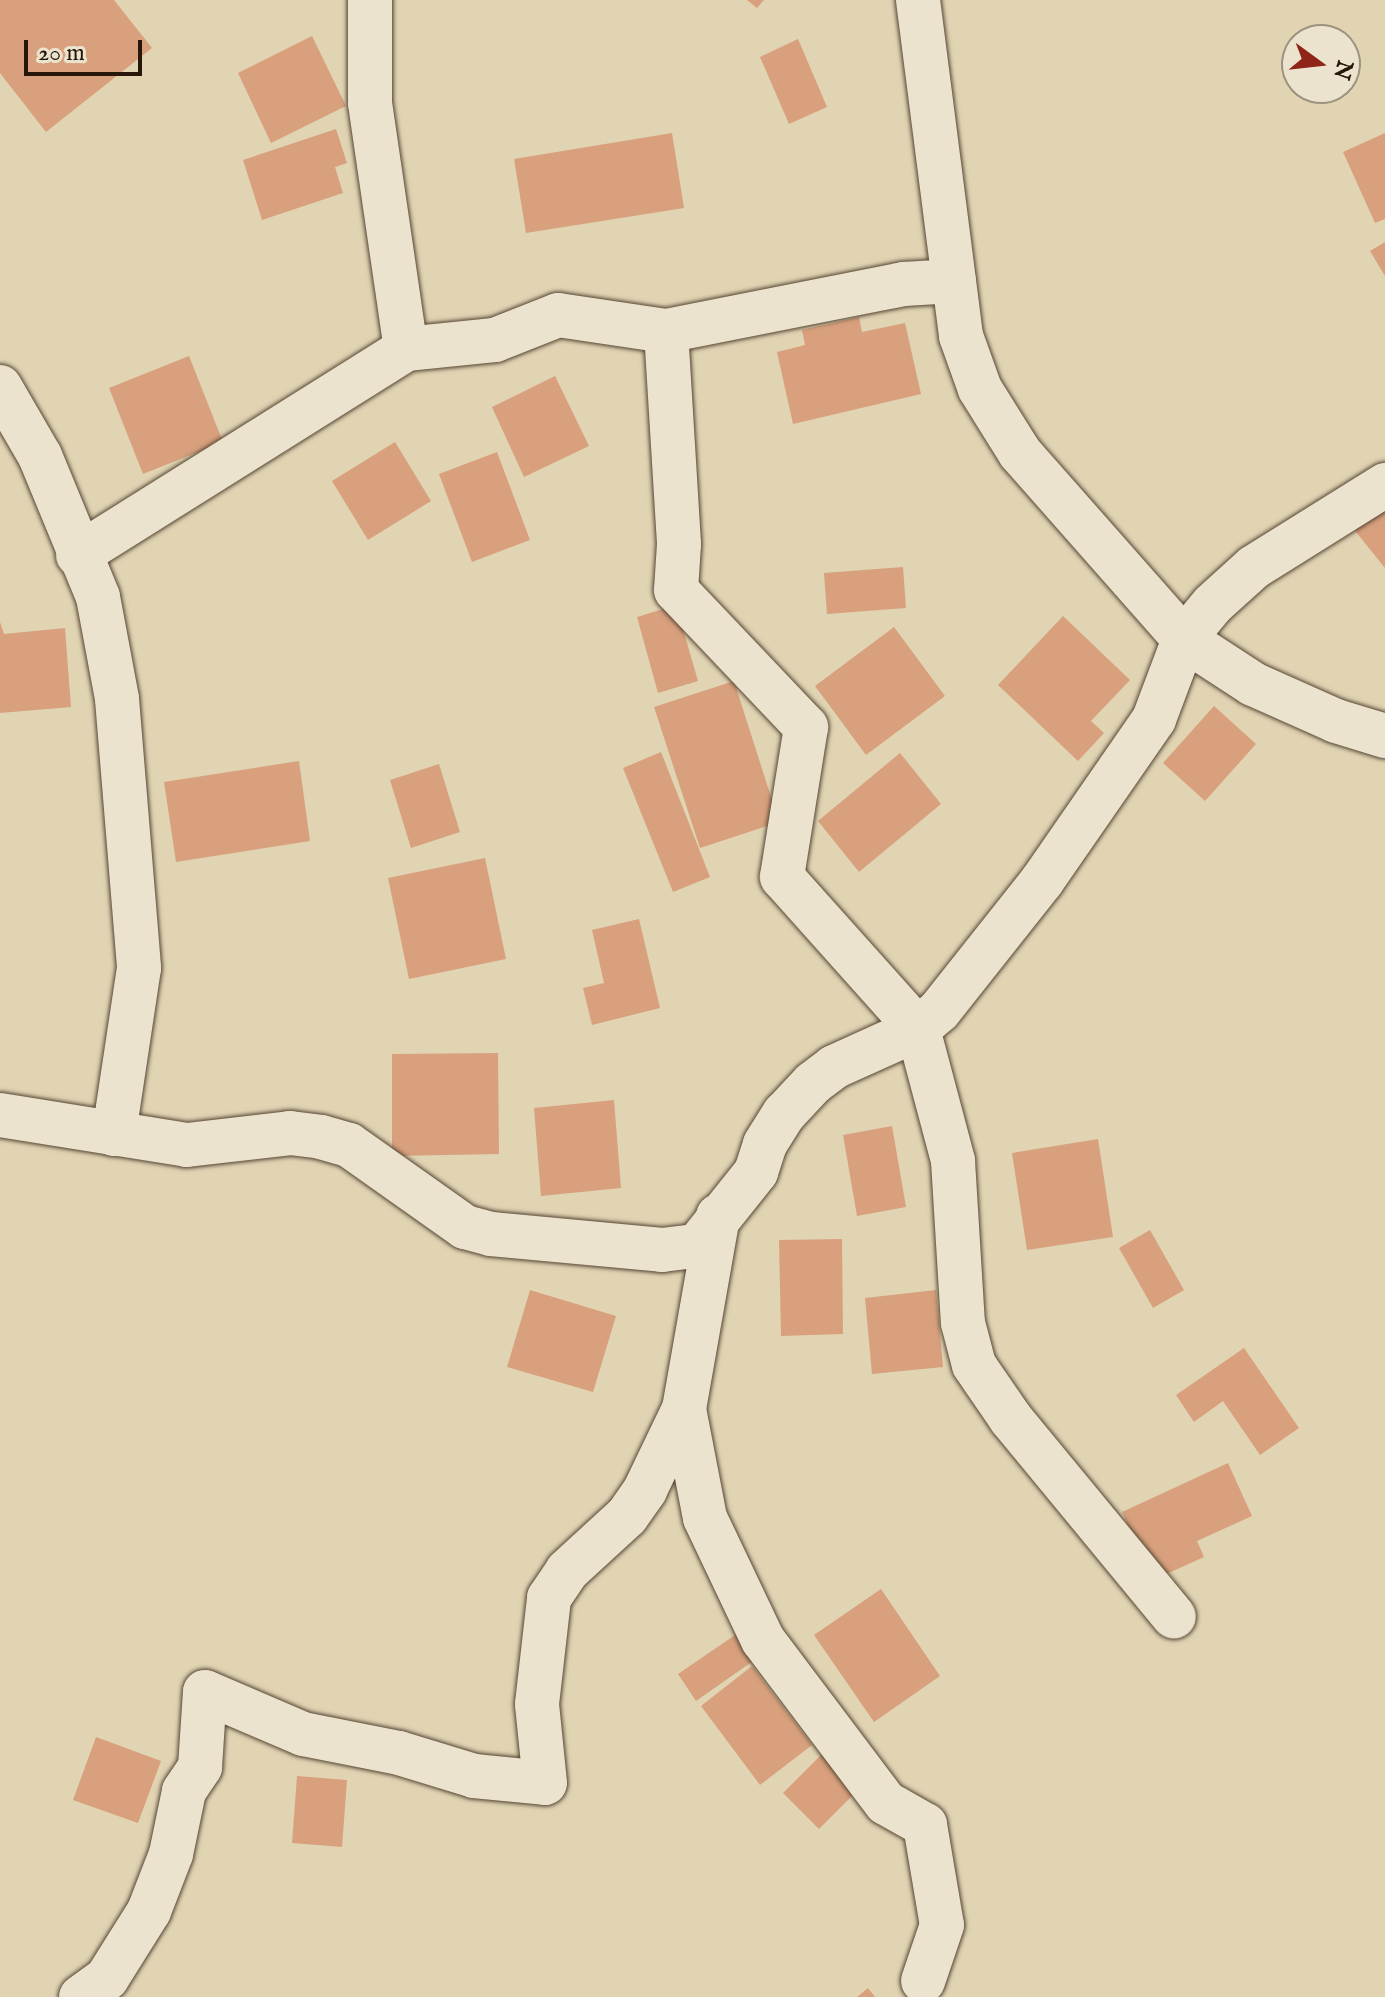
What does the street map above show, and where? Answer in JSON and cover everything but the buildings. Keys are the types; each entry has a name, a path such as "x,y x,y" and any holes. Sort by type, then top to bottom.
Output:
{"street":[{"path":"370,0 370,103 406,349"},
{"path":"918,0 961,336 980,389 1020,453 1184,639 1253,684 1336,721 1385,736"},
{"path":"78,555 406,349 495,340 558,315 666,331 904,284 954,281"},
{"path":"666,331 679,544 676,590 806,727 782,877 918,1029 953,1161 963,1323 974,1365 1011,1419 1174,1617"},
{"path":"0,387 40,456 78,555 98,597 117,699 139,968 114,1134"},
{"path":"0,1115 187,1145 290,1133 321,1137 349,1145 465,1227 491,1234 662,1250 697,1246 756,1172 765,1144 784,1114 813,1083 834,1067 918,1029 939,1011 1042,881 1154,719 1184,639 1213,604 1254,567 1385,485"},
{"path":"81,1997 107,1978 149,1911 171,1854 184,1791 200,1767 205,1692 303,1734 399,1753 474,1776 545,1783 537,1704 549,1598 567,1571 627,1516 645,1490 684,1409 718,1216"},
{"path":"684,1409 705,1518 763,1640 886,1803 925,1825 942,1925 923,1981"}]}
